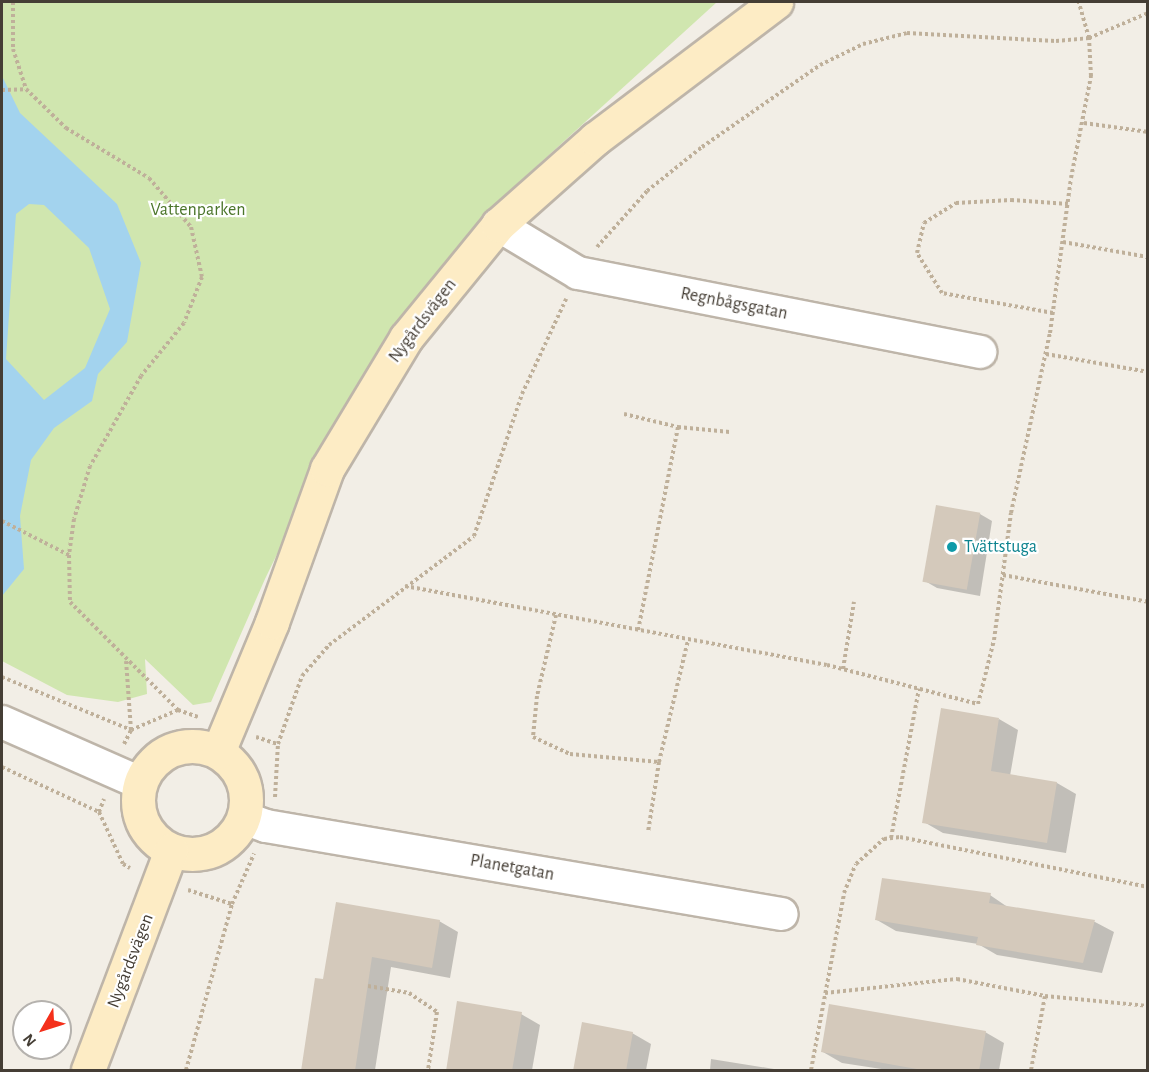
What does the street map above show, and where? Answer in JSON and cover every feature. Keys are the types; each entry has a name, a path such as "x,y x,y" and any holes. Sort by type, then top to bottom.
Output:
{"street":[{"name":"Nygårdsvägen","path":"223,739 272,622 327,469 406,338 498,225 595,139 776,2"},
{"name":"Regnbågsgatan","path":"498,225 578,273 980,352"},
{"path":"2,722 140,783"},
{"path":"223,739 240,773 255,822 222,846 206,853 171,850 146,830 140,815 140,783 147,769 171,749 223,739"},
{"name":"Planetgatan","path":"255,822 782,914"},
{"name":"Nygårdsvägen","path":"88,1071 171,850"}],"path":[{"path":"13,2 13,49 26,89 66,128 149,178 191,227 202,277 184,323 141,376 90,466 74,519 69,555 70,602 178,710 223,739"},
{"path":"405,586 843,669 978,704 994,640 1011,513 1046,354 1068,204 1091,76 1089,38 1079,2"},
{"path":"2,90 26,89"},
{"path":"1084,123 1148,132"},
{"path":"1053,313 942,293 917,253 924,223 956,203 1068,204"},
{"path":"1063,242 1148,257"},
{"path":"1046,354 1148,372"},
{"path":"624,414 678,427 730,432"},
{"path":"638,631 678,427"},
{"path":"2,520 69,555"},
{"path":"1003,575 1148,602"},
{"path":"843,669 854,602"},
{"path":"556,615 537,696 533,737 570,754 659,762"},
{"path":"648,832 659,762 688,640"},
{"path":"126,660 131,730"},
{"path":"2,677 131,730 178,710"},
{"path":"891,838 919,688"},
{"path":"186,1071 255,822 278,788 278,744"},
{"path":"2,767 99,812"},
{"path":"811,1071 844,893 856,864 869,848 891,838 1148,887"},
{"path":"825,993 957,978 1046,996 1148,1006"},
{"path":"368,986 409,993 437,1012 428,1071"},
{"path":"1031,1071 1046,996"}],"green space":[{"name":"Vattenparken","path":"2,2 717,2 482,216 407,317 325,455 265,579 211,702 193,705 145,659 147,694 118,702 67,695 2,661"}],"water":[{"name":"Vattenparken","path":"2,76 20,113 117,204 141,263 127,342 98,374 92,401 54,428 31,460 20,516 24,569 2,596","holes":["29,204 44,205 89,248 110,309 85,368 44,400 6,359 16,214"]}],"building":[{"name":"Tvättstuga","path":"936,505 980,513 967,590 922,582"},
{"path":"941,708 999,718 991,771 1057,782 1047,843 922,823"},
{"path":"882,878 991,893 989,903 1095,920 1083,963 976,945 978,937 875,920"},
{"path":"336,902 440,920 432,968 372,957 355,1071 301,1071 315,978 323,979"},
{"path":"457,1001 522,1012 512,1071 446,1071"},
{"path":"829,1004 986,1031 979,1071 928,1071 821,1052"},
{"path":"582,1022 633,1032 626,1071 573,1071"}],"place":[{"name":"Tvättstuga","path":"952,547"}]}
